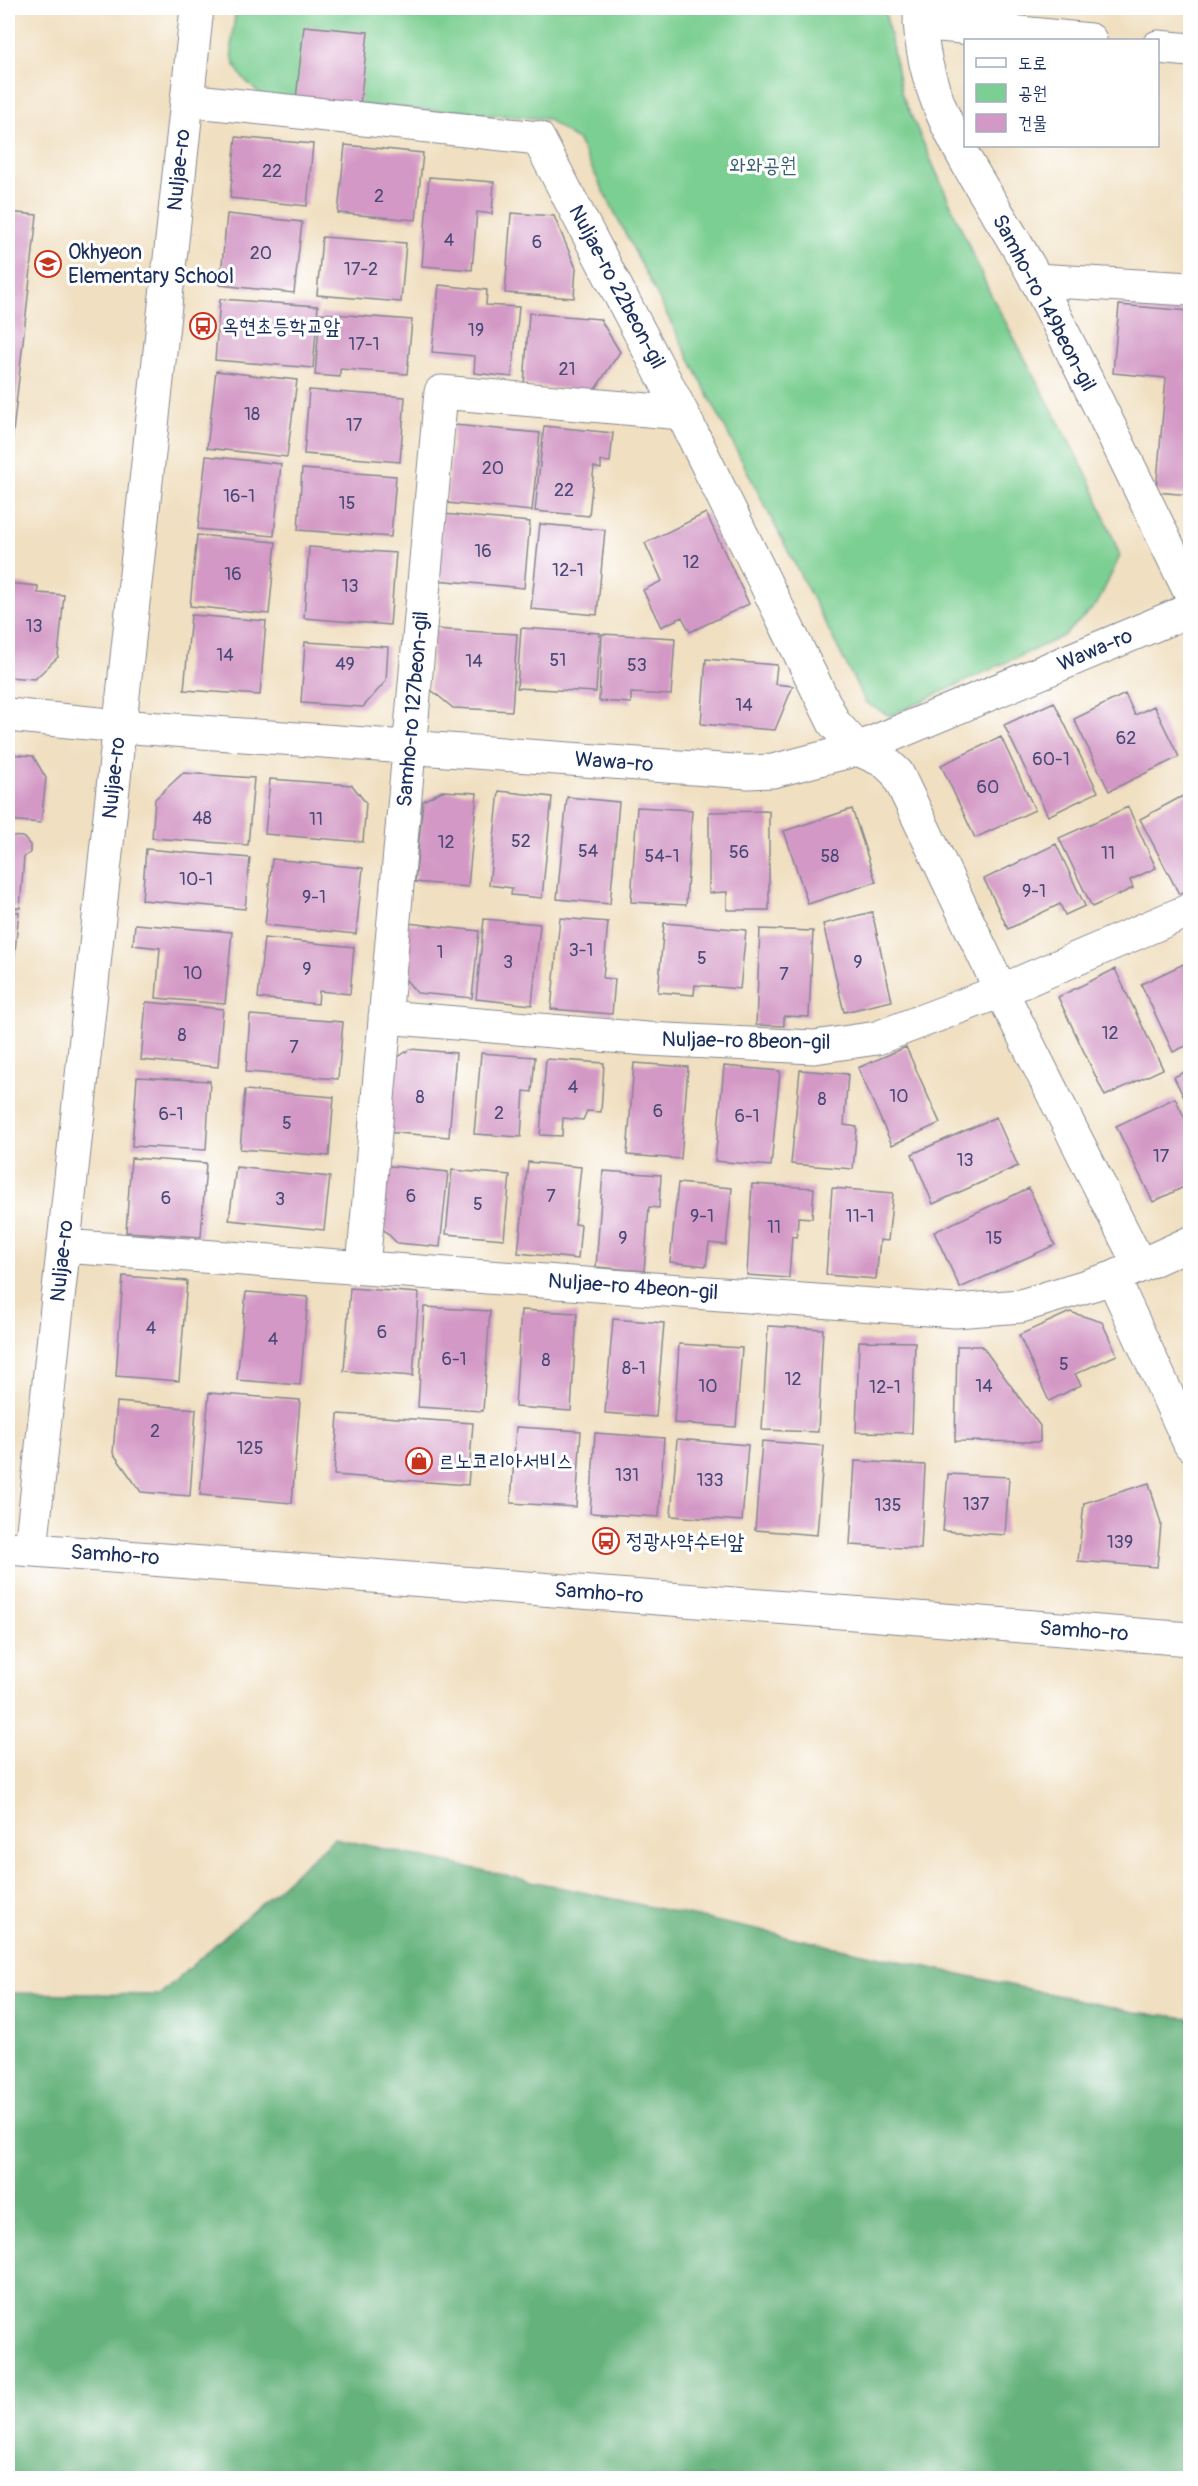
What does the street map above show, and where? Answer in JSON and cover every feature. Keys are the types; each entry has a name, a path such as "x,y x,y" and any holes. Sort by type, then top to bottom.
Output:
{"street":[{"name":"Nuljae-ro","path":"19,1548 63,1246 196,8"},
{"path":"920,16 1083,39"},
{"name":"Samho-ro 149beon-gil","path":"920,16 931,90 969,168 1036,280 1191,592"},
{"path":"1159,47 1191,51"},
{"name":"Nuljae-ro 22beon-gil","path":"187,100 538,138 682,413 834,723 858,749"},
{"path":"1036,280 1191,289"},
{"name":"Samho-ro 127beon-gil","path":"363,1267 441,392 682,413"},
{"name":"Wawa-ro","path":"8,715 119,726 773,771 858,749 1191,610"},
{"path":"858,749 884,761 897,773 1001,991 1126,1272 1191,1444"},
{"name":"Nuljae-ro 8beon-gil","path":"385,1017 647,1039 814,1047 877,1038 1001,991 1191,910"},
{"name":"Nuljae-ro 4beon-gil","path":"63,1246 955,1311 1021,1306 1126,1272 1191,1243"},
{"name":"Samho-ro","path":"19,1548 1191,1639"}],"green space":[{"name":"와와공원","path":"236,8 887,8 886,16 902,95 989,291 1092,485 1120,556 1097,604 1063,636 890,716 866,703 578,141 547,119 266,98 243,78 233,59 232,37"},
{"path":"334,1838 1134,2012 1190,2018 1190,2478 8,2478 8,1993 159,1995"}],"building":[{"path":"304,26 368,32 360,105 296,99"},
{"path":"236,137 313,144 307,206 230,198"},
{"path":"345,145 423,153 416,220 338,213"},
{"path":"429,177 494,182 492,214 477,212 472,270 422,266"},
{"path":"8,212 37,215 10,459 8,458"},
{"path":"511,213 554,216 576,268 574,298 505,293"},
{"path":"227,214 302,222 294,293 220,285"},
{"path":"322,237 406,243 401,302 317,295"},
{"path":"439,285 487,290 486,305 519,307 512,377 474,373 475,356 432,352"},
{"path":"220,299 318,306 313,368 215,360"},
{"path":"1119,305 1190,311 1190,495 1156,492 1166,378 1113,373"},
{"path":"320,313 412,320 407,374 340,369 340,377 315,375"},
{"path":"529,313 600,319 620,352 594,391 524,385"},
{"path":"216,371 297,380 287,457 207,448"},
{"path":"309,390 405,397 400,462 304,454"},
{"path":"454,425 540,433 532,511 446,503"},
{"path":"544,426 613,433 610,462 601,461 601,469 594,467 589,516 535,511"},
{"path":"206,456 281,464 274,536 198,529"},
{"path":"302,469 396,476 391,537 298,530"},
{"path":"706,513 749,604 690,632 682,617 661,627 643,590 662,581 645,543"},
{"path":"443,514 530,522 524,588 436,580"},
{"path":"540,524 605,530 597,615 531,609"},
{"path":"197,535 276,542 269,614 190,606"},
{"path":"309,547 396,553 390,625 304,618"},
{"path":"8,583 38,586 38,593 64,595 58,657 35,679 8,677"},
{"path":"191,615 266,621 260,695 184,690"},
{"path":"521,628 600,633 596,692 517,688"},
{"path":"434,629 517,634 512,711 453,708 430,689"},
{"path":"602,634 675,638 671,695 631,693 631,703 599,701"},
{"path":"305,642 388,647 386,681 363,707 301,703"},
{"path":"706,659 777,665 775,684 793,686 775,730 701,724"},
{"path":"1125,694 1135,715 1154,706 1179,757 1109,791 1074,719"},
{"path":"1054,702 1098,792 1048,816 1004,725"},
{"path":"1001,737 1035,810 975,838 941,765"},
{"path":"8,754 33,756 46,778 41,823 8,820"},
{"path":"183,773 254,778 248,845 152,838 155,799"},
{"path":"270,779 352,785 366,803 363,842 265,834"},
{"path":"442,791 477,793 468,887 415,882 423,801"},
{"path":"499,791 552,797 542,898 511,895 512,888 489,885"},
{"path":"1190,792 1190,889 1179,894 1140,819"},
{"path":"567,797 619,802 610,904 557,899"},
{"path":"637,807 692,810 686,905 631,902"},
{"path":"1128,807 1156,868 1130,880 1133,888 1092,907 1059,838"},
{"path":"852,809 876,882 808,904 784,831"},
{"path":"769,811 769,910 727,910 727,892 709,893 709,812"},
{"path":"8,836 23,837 30,845 30,853 24,857 20,908 8,907"},
{"path":"1056,844 1085,906 1065,915 1060,904 1008,929 984,879"},
{"path":"146,849 250,858 245,909 142,900"},
{"path":"272,859 363,868 356,934 265,925"},
{"path":"8,911 19,912 12,980 8,979"},
{"path":"872,912 892,1001 844,1012 823,924"},
{"path":"560,918 608,922 603,978 615,979 612,1014 551,1009"},
{"path":"484,919 540,924 532,1005 476,999"},
{"path":"407,923 479,931 472,998 417,993 401,974"},
{"path":"664,923 746,930 740,989 695,985 694,995 658,992"},
{"path":"135,924 232,932 225,1004 156,998 160,948 133,945"},
{"path":"760,929 813,931 809,1017 784,1016 784,1026 756,1025"},
{"path":"264,938 354,947 350,994 319,991 318,1004 258,998"},
{"path":"1190,961 1190,1044 1173,1052 1141,984"},
{"path":"1115,969 1163,1069 1105,1096 1058,997"},
{"path":"8,989 11,989 9,1012 8,1012"},
{"path":"146,1002 223,1009 218,1067 141,1060"},
{"path":"250,1015 343,1022 338,1079 246,1072"},
{"path":"906,1047 940,1123 892,1145 858,1068"},
{"path":"410,1049 456,1053 449,1137 384,1132 391,1062"},
{"path":"481,1053 535,1057 532,1092 524,1091 521,1137 474,1134"},
{"path":"546,1059 604,1063 601,1112 587,1111 583,1120 563,1118 562,1136 540,1135"},
{"path":"634,1063 688,1067 681,1159 627,1155"},
{"path":"724,1066 780,1071 771,1166 715,1161"},
{"path":"1190,1069 1190,1110 1174,1077"},
{"path":"800,1070 848,1074 844,1125 857,1127 853,1169 791,1164"},
{"path":"137,1077 210,1081 206,1150 132,1146"},
{"path":"245,1090 334,1097 329,1156 240,1149"},
{"path":"1175,1098 1190,1129 1190,1184 1153,1202 1116,1126"},
{"path":"996,1117 1018,1166 933,1204 912,1154"},
{"path":"131,1158 206,1163 201,1237 126,1232"},
{"path":"528,1162 581,1167 575,1224 581,1225 578,1259 518,1253"},
{"path":"381,1165 448,1172 440,1247 397,1243 375,1221"},
{"path":"236,1167 330,1177 324,1230 229,1220"},
{"path":"452,1170 510,1175 504,1239 446,1234"},
{"path":"603,1171 661,1175 659,1208 649,1207 644,1271 596,1267"},
{"path":"678,1183 732,1188 726,1245 709,1243 706,1266 670,1262"},
{"path":"752,1184 814,1188 812,1218 798,1217 797,1237 792,1236 789,1278 747,1275"},
{"path":"832,1188 893,1193 888,1241 880,1240 876,1279 826,1275"},
{"path":"1029,1188 1055,1245 960,1288 934,1232"},
{"path":"123,1276 187,1281 179,1381 116,1376"},
{"path":"350,1288 419,1293 413,1376 344,1371"},
{"path":"246,1292 308,1297 300,1385 237,1380"},
{"path":"424,1307 490,1311 483,1411 418,1407"},
{"path":"521,1310 577,1313 571,1411 515,1407"},
{"path":"1070,1312 1102,1322 1117,1355 1075,1374 1081,1385 1049,1401 1019,1335"},
{"path":"613,1319 664,1323 656,1417 605,1413"},
{"path":"768,1326 823,1329 818,1432 762,1430"},
{"path":"859,1341 915,1342 912,1433 856,1432"},
{"path":"679,1344 742,1348 736,1427 674,1423"},
{"path":"957,1346 982,1346 1040,1426 1040,1442 955,1441"},
{"path":"209,1393 300,1400 292,1503 200,1495"},
{"path":"117,1402 196,1409 190,1496 141,1492 113,1453"},
{"path":"338,1414 473,1423 468,1485 334,1475"},
{"path":"516,1427 581,1431 576,1507 511,1503"},
{"path":"595,1433 664,1438 659,1517 590,1513"},
{"path":"677,1439 748,1445 742,1521 671,1516"},
{"path":"762,1441 824,1446 817,1535 755,1530"},
{"path":"855,1461 925,1465 921,1549 850,1545"},
{"path":"948,1474 1009,1477 1005,1535 943,1531"},
{"path":"1149,1483 1161,1524 1157,1567 1078,1561 1084,1503"}],"place":[{"name":"Okhyeon Elementary School","path":"48,264"},
{"name":"옥현초등학교앞","path":"203,326"},
{"name":"르노코리아서비스","path":"419,1461"},
{"name":"정광사약수터앞","path":"606,1541"}]}
